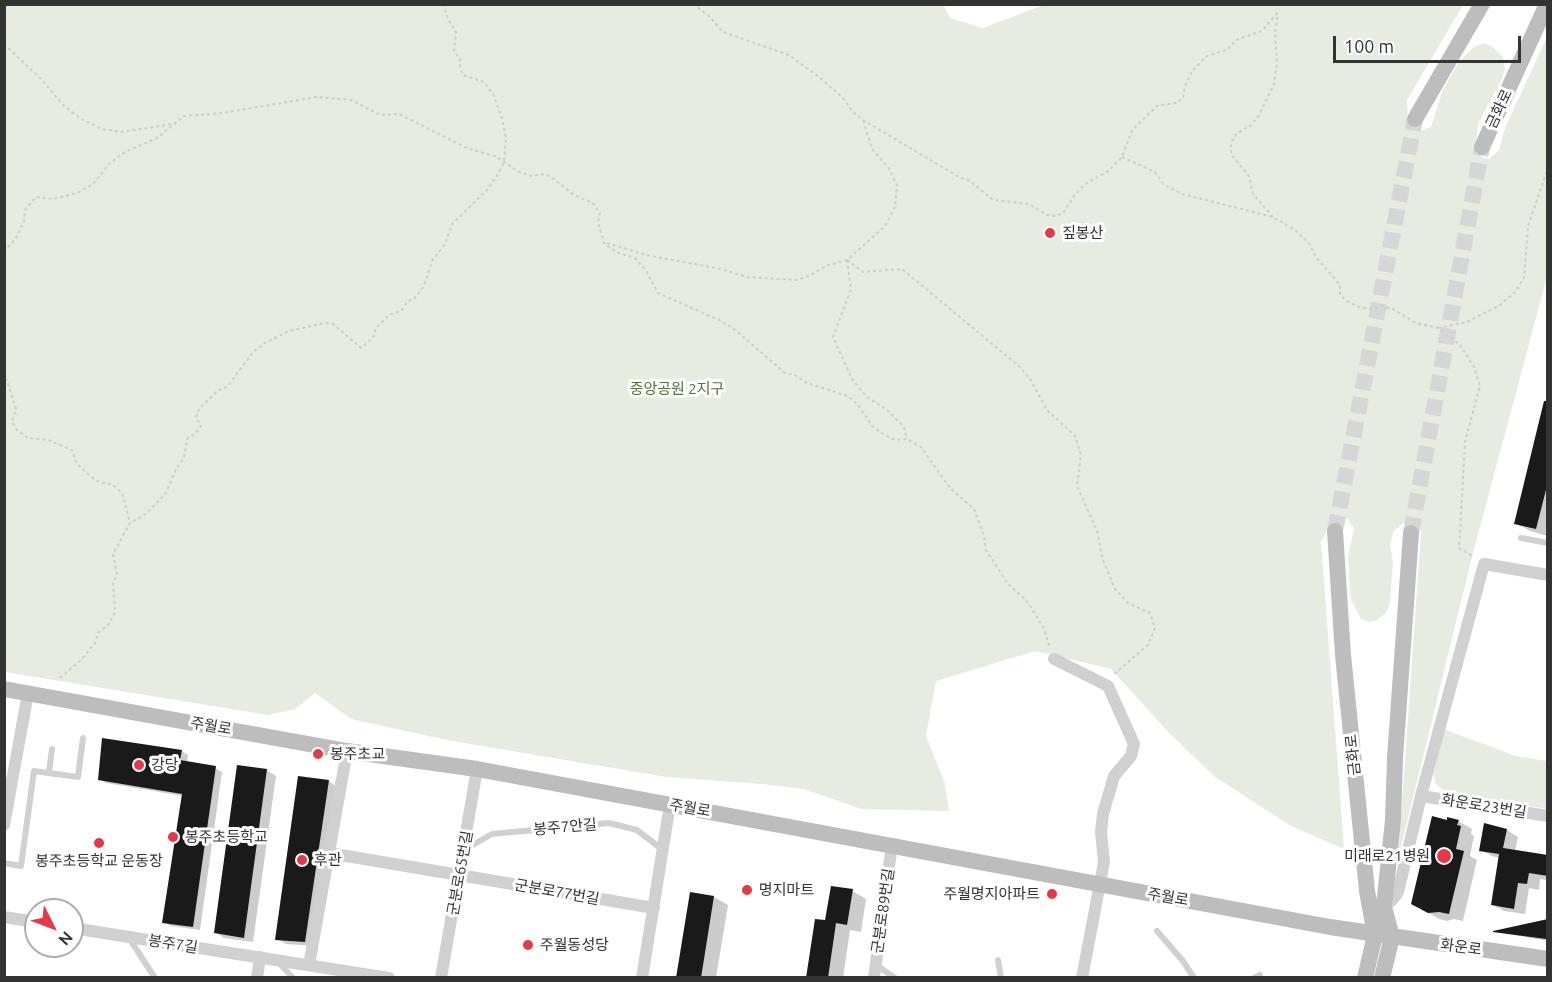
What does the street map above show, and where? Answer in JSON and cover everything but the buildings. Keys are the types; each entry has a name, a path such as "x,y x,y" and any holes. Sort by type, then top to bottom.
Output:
{"street":[{"path":"1415,119 1482,4"},
{"name":"금화로","path":"1482,147 1547,4"},
{"name":"금화로","path":"1335,531 1344,667 1367,891 1375,935 1365,978"},
{"path":"1382,978 1392,937 1384,907 1393,820 1395,758 1411,533"},
{"path":"1384,907 1398,892 1421,795 1484,564 1548,575"},
{"path":"1054,658 1108,686 1134,744 1131,756 1114,776 1103,814 1101,832 1104,862 1082,978"},
{"name":"주월로","path":"4,689 347,751 477,769 1375,935"},
{"path":"4,825 28,693"},
{"path":"309,965 347,751"},
{"name":"군분로65번길","path":"441,978 477,769"},
{"name":"화운로23번길","path":"1421,795 1548,816"},
{"path":"642,978 670,804"},
{"name":"군분로89번길","path":"875,971 892,844"},
{"name":"군분로77번길","path":"329,854 654,908"},
{"path":"4,917 24,920"},
{"name":"봉주7길","path":"84,930 389,978"},
{"name":"화운로","path":"1375,935 1548,959"},
{"path":"257,978 260,957"}],"lane":[{"path":"1521,538 1548,543"},
{"path":"4,863 21,866 34,771 78,777 83,738"},
{"path":"49,773 52,748"},
{"name":"봉주7안길","path":"464,851 492,834 609,823 637,830 663,850"},
{"path":"1157,931 1183,961 1194,978"},
{"path":"128,936 155,978"},
{"path":"275,960 293,978"},
{"path":"998,960 1001,978"},
{"path":"875,971 895,978"}],"path":[{"path":"60,678 95,643 98,633 108,625 115,612 113,583 117,574 113,554 130,523 146,514 166,493 176,469 184,458 187,439 201,426 196,417 199,410 218,391 228,386 253,352 289,331 324,323 333,324 361,348 373,338 376,328 389,315 401,311 407,302 415,298 424,286 432,261 446,244 452,224 487,190 504,162 506,138 493,94 484,82 463,75 460,59 454,51 456,32 443,4"},
{"path":"693,4 710,17 723,32 789,55 806,66 842,97 853,112 863,120 959,177 970,181 993,200 1029,204 1047,215 1056,216 1063,213 1085,184 1107,172 1122,157 1132,130 1157,106 1176,103 1183,98 1185,86 1192,71 1207,56 1227,50 1236,40 1262,30 1278,12 1275,32 1277,63 1274,84 1258,117 1250,126 1238,133 1231,143 1231,154 1249,176 1253,194 1273,217"},
{"path":"4,44 41,79 64,106 81,119 102,129 122,132 173,123"},
{"path":"4,252 16,238 24,221 25,210 36,197 53,199 77,193 93,184 110,163 125,152 157,138 184,116 222,113 316,97 351,100 380,114 399,114 469,148 495,156 519,172 532,176 541,174 550,176 574,195 593,203 600,213 598,222 604,243 616,252 635,258 646,271 658,294 719,320 734,329 785,374 795,375 807,383 848,396 858,405 872,426 883,434 895,440 907,439 921,447 950,488 974,509 984,536 986,550 1008,584 1026,600 1036,615 1044,629 1054,658"},
{"path":"604,243 646,255 721,269 747,277 797,280 826,266 847,260 885,226 895,207 897,185 888,167 872,149 863,120"},
{"path":"1122,157 1155,172 1163,184 1182,194 1273,217 1295,230 1309,243 1316,257 1340,285 1340,295 1347,301 1365,308 1381,306 1393,309 1416,323 1438,328 1467,322 1500,305 1515,292 1524,278 1528,226 1548,168"},
{"path":"847,260 851,289 833,337 852,378 867,397 886,409 904,427 907,439"},
{"path":"847,260 863,272 902,269 1020,367 1030,379 1047,410 1075,436 1081,455 1077,486 1097,531 1103,560 1114,589 1128,603 1150,613 1155,628 1148,645 1109,679 1108,686"},
{"path":"1438,328 1467,353 1480,386 1465,442 1466,460 1461,484 1462,511 1459,548 1484,564"},
{"path":"4,372 16,409 12,422 17,430 28,438 48,440 72,450 77,464 88,474 97,481 112,485 122,493 130,523"}],"green space":[{"name":"중앙공원 2지구","path":"943,4 950,18 983,28 1044,5 1463,5 1407,100 1408,124 1418,132 1431,127 1442,92 1458,63 1474,47 1484,43 1493,47 1503,57 1505,69 1479,122 1475,146 1482,157 1489,159 1499,150 1505,128 1547,37 1547,277 1473,553 1398,859 1421,533 1418,525 1411,521 1402,524 1394,531 1390,544 1393,562 1390,603 1386,613 1377,620 1369,622 1361,619 1351,600 1348,557 1354,529 1348,519 1340,516 1331,521 1321,542 1344,849 1291,826 1215,777 1169,733 1111,669 1035,651 936,681 926,736 945,784 949,811 861,809 804,789 666,777 447,740 351,719 315,693 295,709 268,715 5,672 4,5"},
{"path":"1443,729 1516,756 1547,761 1547,809 1446,792 1440,788 1435,782 1434,774"}],"tunnel":[{"path":"1335,531 1415,119"},
{"path":"1411,533 1482,147"}],"place":[{"name":"짚봉산","path":"1050,233"},
{"name":"봉주초교","path":"318,754"},
{"name":"강당","path":"139,765"},
{"name":"봉주초등학교","path":"173,837"},
{"name":"봉주초등학교 운동장","path":"99,843"},
{"name":"미래로21병원","path":"1444,856"},
{"name":"후관","path":"302,860"},
{"name":"명지마트","path":"747,890"},
{"name":"주월명지아파트","path":"1052,894"},
{"name":"주월동성당","path":"528,945"}]}
